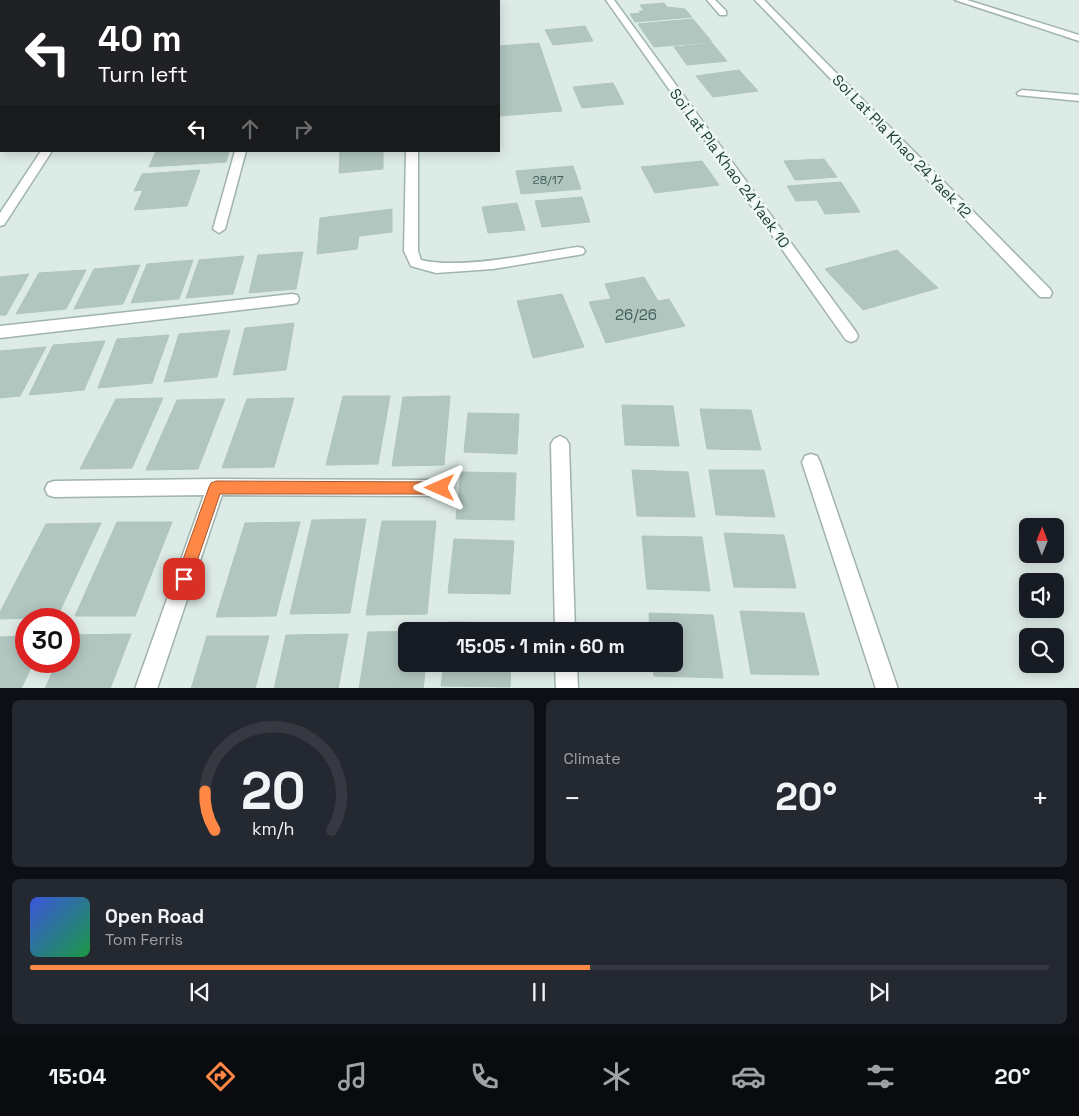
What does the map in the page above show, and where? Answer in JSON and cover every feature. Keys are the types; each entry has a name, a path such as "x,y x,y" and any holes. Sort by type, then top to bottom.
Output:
{"street":[{"name":"Soi Lat Pla Khao 24 Yaek 10","path":"610,0 851,336"},
{"path":"711,0 723,13"},
{"name":"Soi Lat Pla Khao 24 Yaek 12","path":"759,0 1046,293"},
{"path":"959,0 1079,38"},
{"path":"1022,94 1079,98"},
{"path":"0,222 47,152"},
{"path":"219,229 241,152"},
{"path":"412,152 411,251 416,263 436,268 492,264 578,252"},
{"path":"0,332 292,299"},
{"path":"560,444 565,622"},
{"path":"811,462 887,688"},
{"path":"54,489 216,487 440,488"},
{"path":"146,688 216,487"},
{"path":"566,672 567,688"}],"building":[{"path":"664,3 667,7 685,9 692,17 635,22 630,14 644,11 640,5"},
{"path":"693,19 712,42 654,47 638,24"},
{"path":"585,26 593,41 553,45 545,30"},
{"path":"539,43 562,111 500,116 500,46"},
{"path":"712,43 727,61 687,65 674,47"},
{"path":"739,70 758,91 713,97 696,76"},
{"path":"613,83 624,104 582,108 573,87"},
{"path":"156,152 229,152 226,162 149,167"},
{"path":"340,152 383,152 383,169 339,173"},
{"path":"824,159 837,177 795,180 784,161"},
{"path":"702,161 719,185 655,193 641,167"},
{"path":"573,166 581,189 521,194 516,171"},
{"path":"200,170 187,206 134,210 143,190 134,191 142,174"},
{"path":"841,182 860,212 825,214 817,200 796,201 787,186"},
{"path":"582,197 590,222 542,227 535,201"},
{"path":"517,203 525,230 488,233 482,207"},
{"path":"392,209 392,232 359,236 357,249 317,254 320,218"},
{"path":"897,250 938,288 863,310 825,269"},
{"path":"303,252 296,289 249,293 258,255"},
{"path":"244,256 233,294 186,298 199,260"},
{"path":"193,260 179,299 131,303 147,264"},
{"path":"140,265 123,304 74,309 94,269"},
{"path":"86,270 66,309 16,314 39,273"},
{"path":"29,274 6,315 0,315 0,277"},
{"path":"644,277 658,301 669,299 685,326 606,343 589,302 611,299 605,284"},
{"path":"562,294 584,347 533,358 517,301"},
{"path":"294,323 286,370 233,375 245,328"},
{"path":"230,330 217,377 164,382 179,334"},
{"path":"169,335 152,383 98,388 117,339"},
{"path":"105,341 84,390 29,395 53,345"},
{"path":"46,347 20,396 0,398 0,351"},
{"path":"343,396 390,396 378,464 326,465"},
{"path":"450,396 444,465 392,466 403,397"},
{"path":"163,398 132,468 80,469 116,399"},
{"path":"294,398 274,467 222,468 247,399"},
{"path":"225,399 198,469 146,470 177,400"},
{"path":"622,405 673,406 679,446 625,445"},
{"path":"700,409 751,410 761,450 707,449"},
{"path":"468,413 519,414 517,454 464,452"},
{"path":"632,470 688,472 695,517 637,516"},
{"path":"709,470 764,470 775,517 716,515"},
{"path":"461,472 516,473 514,520 456,519"},
{"path":"366,519 350,613 290,614 312,520"},
{"path":"382,521 436,521 427,614 366,615"},
{"path":"117,522 172,522 135,616 80,616 79,608"},
{"path":"300,522 276,616 216,617 245,523"},
{"path":"101,523 61,608 15,608 15,618 0,619 0,612 46,524"},
{"path":"724,533 784,535 796,588 734,587"},
{"path":"642,536 702,537 710,591 647,589"},
{"path":"454,539 514,541 510,594 448,593"},
{"path":"740,611 804,613 819,675 751,674"},
{"path":"649,613 713,615 723,678 654,676 654,672 683,672 683,622 650,622"},
{"path":"398,631 398,672 425,672 423,688 359,688 368,632"},
{"path":"131,634 110,688 45,688 52,673 80,673 80,635"},
{"path":"348,634 338,688 274,688 286,635"},
{"path":"15,636 15,673 28,673 21,688 0,688 0,637"},
{"path":"207,636 269,636 255,688 191,688"},
{"path":"443,672 511,672 510,687 441,686"}],"route":[{"path":"184,579 216,487 440,488"}]}
